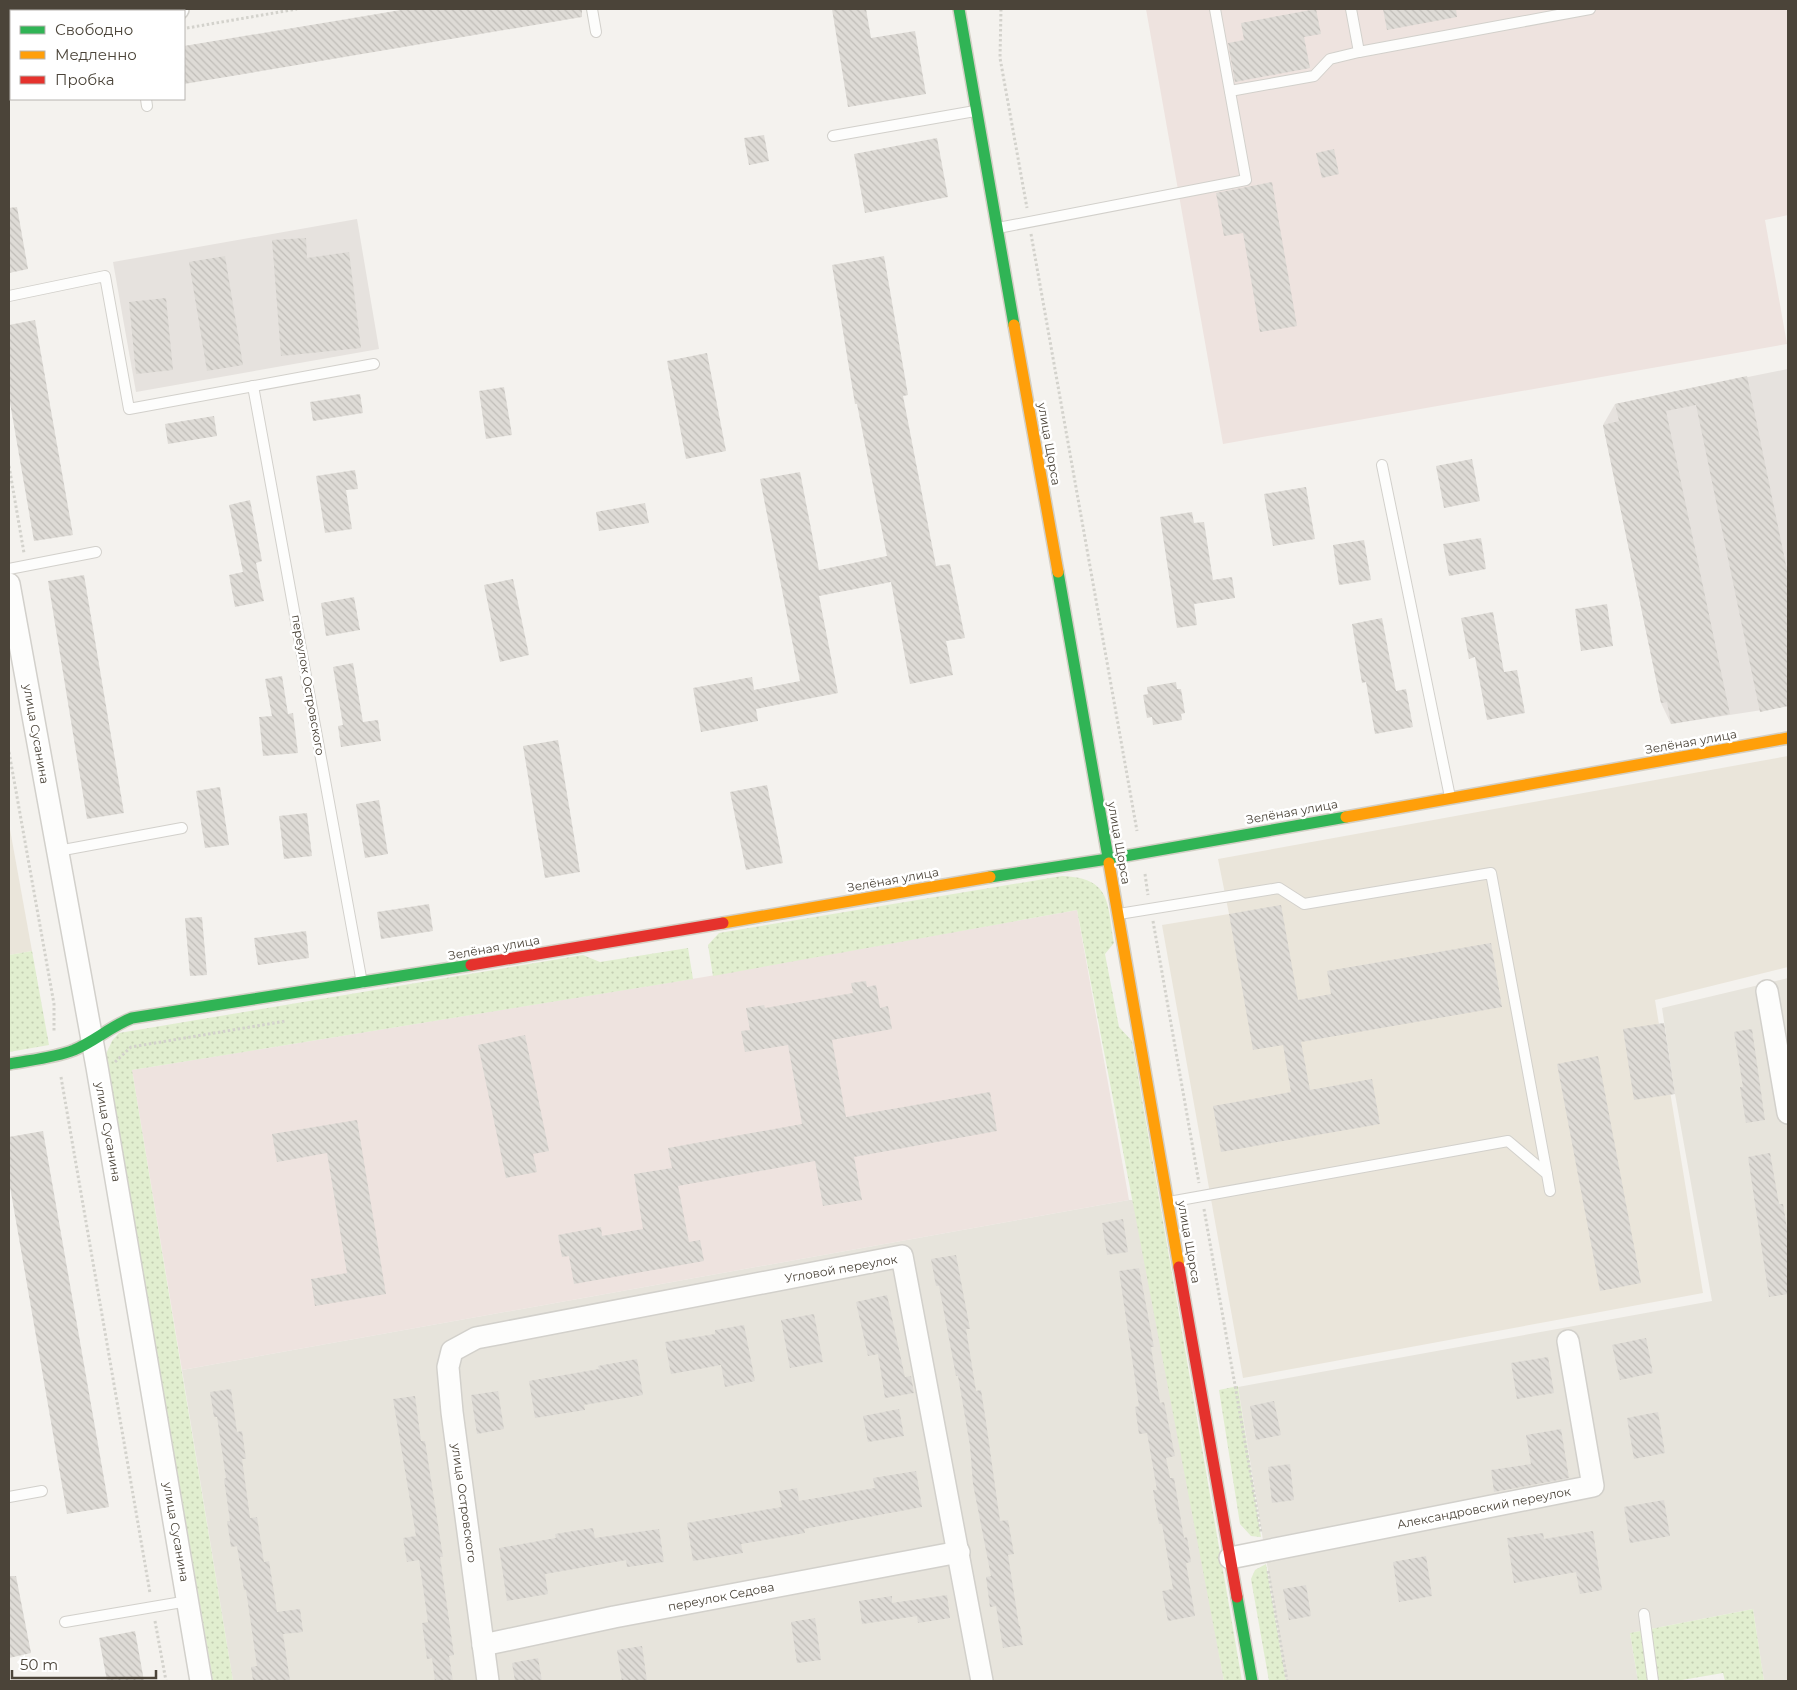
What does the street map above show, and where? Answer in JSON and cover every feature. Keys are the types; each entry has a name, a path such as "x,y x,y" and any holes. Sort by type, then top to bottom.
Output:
{"street":[{"name":"улица Щорса","path":"959,9 1252,1681"},
{"name":"улица Сусанина","path":"9,584 97,1068 201,1681"},
{"name":"Зелёная улица","path":"9,1064 57,1055 92,1041 114,1025 132,1018 362,984 1076,862 1108,859 1788,738"},
{"path":"1767,991 1788,1113"},
{"name":"Угловой переулок","path":"476,1338 902,1256 982,1681"},
{"name":"улица Островского","path":"476,1338 452,1351 448,1367 452,1412 488,1681"},
{"name":"Александровский переулок","path":"1230,1558 1593,1486 1568,1341"},
{"name":"переулок Седова","path":"483,1645 614,1617 959,1552"}],"lane":[{"path":"592,9 596,32"},
{"path":"998,228 1246,180 1215,9"},
{"path":"1351,9 1359,52"},
{"path":"1230,91 1314,76 1330,59 1359,52 1590,9"},
{"path":"833,136 977,110"},
{"path":"9,296 105,276 129,408 374,364"},
{"name":"переулок Островского","path":"254,386 362,984"},
{"path":"1382,465 1450,798"},
{"path":"9,568 96,552"},
{"path":"58,851 182,828"},
{"path":"1118,915 1279,888 1304,904 1491,872 1550,1190"},
{"path":"1168,1202 1508,1140 1547,1174"},
{"path":"9,1497 42,1490"},
{"path":"65,1622 188,1601"},
{"path":"1644,1614 1653,1681"}],"path":[{"path":"185,28 297,9"},
{"path":"1000,58 1001,9"},
{"path":"9,752 54,1004 54,1036 57,1055 166,1681"},
{"path":"97,1068 111,1065 131,1047 288,1020"}],"shaded area":[{"path":"1146,9 1788,9 1788,215 1765,220 1787,344 1223,444"},
{"path":"357,219 379,349 136,392 113,262"},
{"path":"1788,369 1788,706 1671,724 1661,703 1603,425 1615,404"},
{"path":"1788,756 1788,967 1655,1000 1703,1293 1243,1378 1162,925 1229,914 1218,859"},
{"path":"9,824 32,951 9,955"},
{"path":"1077,910 1129,1200 182,1370 132,1070 704,977"},
{"path":"1788,978 1788,1681 1764,1681 1753,1609 1630,1633 1638,1681 1286,1681 1238,1387 1712,1301 1675,1094 1662,1008"},
{"path":"1129,1200 1138,1200 1224,1681 233,1681 182,1370"}],"green space":[{"path":"29,9 135,9 128,10 22,10"},
{"path":"1062,876 1090,882 1099,888 1108,905 1114,943 1105,954 1119,1027 1132,1041 1242,1681 1224,1681 1077,910 713,976 708,945 719,933"},
{"path":"688,948 693,979 132,1070 233,1681 213,1681 106,1054 112,1041 119,1033 583,955 600,962"},
{"path":"32,951 49,1045 9,1052 9,955"},
{"path":"1238,1386 1261,1537 1251,1536 1240,1524 1219,1390"},
{"path":"1266,1564 1286,1681 1269,1681 1251,1579 1255,1570"},
{"path":"1753,1609 1764,1681 1725,1681 1723,1673 1676,1681 1638,1681 1630,1633"}],"building":[{"path":"407,9 582,9 582,17 185,84 185,46"},
{"path":"832,9 866,9 871,38 915,31 926,94 848,107"},
{"path":"1316,9 1321,34 1304,37 1310,68 1235,82 1228,43 1244,40 1241,23"},
{"path":"1383,9 1456,9 1457,17 1387,30"},
{"path":"764,135 769,161 749,165 744,138"},
{"path":"937,138 948,197 865,213 854,154"},
{"path":"1334,149 1339,174 1322,178 1316,153"},
{"path":"1272,182 1297,326 1260,332 1243,233 1224,236 1216,193"},
{"path":"17,207 28,269 9,273 9,208"},
{"path":"306,238 307,258 349,252 361,348 281,356 272,240"},
{"path":"225,256 243,365 207,371 189,262"},
{"path":"884,256 908,395 903,396 936,566 950,564 965,638 946,641 953,675 910,684 891,582 819,596 838,693 756,709 758,721 701,732 693,688 752,677 754,690 800,681 760,479 800,472 819,570 887,556 857,404 855,404 832,265"},
{"path":"166,298 173,370 136,374 129,302"},
{"path":"35,320 73,535 34,541 9,397 9,325"},
{"path":"707,353 726,451 686,459 667,361"},
{"path":"1747,376 1788,575 1788,706 1760,712 1696,405 1666,411 1730,714 1671,724 1667,702 1661,703 1603,425 1619,421 1615,404"},
{"path":"504,387 512,435 486,439 479,391"},
{"path":"360,394 363,413 313,421 310,402"},
{"path":"214,416 217,436 168,444 165,424"},
{"path":"1472,459 1480,501 1444,508 1436,466"},
{"path":"355,470 358,489 346,490 352,529 325,533 316,476"},
{"path":"1306,487 1315,539 1273,546 1264,494"},
{"path":"250,500 262,561 256,563 264,601 235,607 229,575 243,572 229,505"},
{"path":"645,503 649,523 599,531 596,512"},
{"path":"1192,512 1194,523 1204,522 1213,580 1232,577 1235,598 1194,604 1197,625 1177,628 1160,517"},
{"path":"1481,538 1486,569 1449,576 1443,544"},
{"path":"1364,540 1371,580 1339,585 1333,545"},
{"path":"84,575 124,813 87,819 48,581"},
{"path":"513,579 529,655 500,662 484,585"},
{"path":"354,597 360,630 326,636 321,603"},
{"path":"1607,604 1613,646 1581,651 1575,609"},
{"path":"1493,612 1504,672 1517,670 1525,713 1487,720 1475,657 1469,659 1461,618"},
{"path":"1382,618 1396,691 1406,689 1413,727 1375,734 1366,682 1362,683 1352,624"},
{"path":"353,663 363,722 378,720 381,741 341,747 338,726 343,725 333,667"},
{"path":"282,676 288,714 293,713 298,753 263,756 259,717 272,716 265,679"},
{"path":"1176,682 1177,689 1181,689 1185,713 1181,714 1182,720 1153,725 1152,717 1147,718 1143,695 1148,694 1147,687"},
{"path":"558,740 580,872 545,878 523,746"},
{"path":"767,785 783,863 746,870 730,792"},
{"path":"220,787 229,845 205,848 196,791"},
{"path":"379,800 388,854 365,858 356,804"},
{"path":"307,813 312,856 284,859 279,816"},
{"path":"429,904 433,931 381,939 377,912"},
{"path":"1281,905 1298,1000 1331,994 1327,971 1491,943 1502,1007 1301,1042 1310,1090 1372,1079 1380,1124 1221,1152 1213,1106 1291,1092 1283,1045 1253,1050 1229,914"},
{"path":"202,917 207,975 190,976 185,918"},
{"path":"306,931 309,958 258,965 254,938"},
{"path":"866,981 867,987 876,985 880,1008 888,1006 892,1029 832,1040 846,1117 990,1092 997,1131 854,1157 862,1200 823,1206 815,1161 678,1186 689,1242 700,1240 704,1261 574,1284 569,1256 562,1257 558,1235 601,1227 602,1236 643,1229 634,1174 672,1168 668,1148 802,1124 788,1045 745,1052 741,1031 750,1030 746,1008 764,1005 765,1008 853,993 851,983"},
{"path":"1664,1023 1675,1094 1634,1100 1623,1029"},
{"path":"1752,1029 1765,1120 1746,1123 1740,1087 1743,1087 1734,1032"},
{"path":"525,1035 549,1151 533,1154 537,1172 506,1178 478,1045"},
{"path":"1598,1056 1641,1283 1600,1291 1557,1064"},
{"path":"357,1120 386,1294 315,1306 311,1279 347,1273 327,1153 277,1162 272,1134"},
{"path":"43,1131 109,1507 67,1514 9,1181 9,1137"},
{"path":"1770,1153 1779,1204 1783,1204 1788,1235 1788,1294 1769,1297 1748,1157"},
{"path":"1123,1219 1128,1252 1107,1255 1102,1223"},
{"path":"956,1255 970,1329 966,1329 976,1391 981,1390 1000,1521 1008,1520 1014,1554 1008,1555 1023,1645 1003,1648 996,1606 990,1607 986,1577 991,1576 973,1484 970,1446 958,1376 956,1376 939,1286 936,1286 931,1259"},
{"path":"1139,1268 1154,1347 1151,1347 1160,1403 1164,1402 1175,1456 1166,1458 1170,1478 1174,1478 1184,1538 1187,1537 1191,1562 1186,1563 1195,1616 1168,1621 1162,1591 1173,1589 1162,1524 1159,1524 1153,1490 1157,1490 1147,1433 1139,1434 1135,1407 1139,1406 1119,1271"},
{"path":"887,1295 905,1377 911,1376 914,1393 885,1398 878,1354 868,1356 856,1302"},
{"path":"814,1314 823,1362 790,1368 781,1320"},
{"path":"744,1325 755,1381 725,1387 721,1365 671,1374 665,1342 715,1334 715,1330"},
{"path":"1646,1338 1653,1373 1620,1380 1612,1345"},
{"path":"1548,1357 1554,1393 1517,1399 1511,1363"},
{"path":"637,1359 643,1395 584,1405 585,1410 535,1418 529,1381 599,1369 598,1366"},
{"path":"231,1389 237,1432 242,1431 246,1459 242,1459 250,1518 257,1517 264,1562 269,1561 277,1612 300,1609 303,1632 283,1634 290,1681 253,1681 251,1667 257,1666 246,1590 244,1590 237,1546 231,1547 227,1521 230,1521 224,1479 226,1478 217,1417 214,1417 210,1392"},
{"path":"498,1391 504,1429 477,1434 471,1395"},
{"path":"415,1396 421,1441 425,1441 443,1557 440,1557 454,1655 449,1656 453,1681 435,1681 432,1658 427,1659 422,1623 428,1622 419,1560 407,1562 403,1538 416,1536 393,1399"},
{"path":"1274,1401 1281,1435 1256,1440 1250,1406"},
{"path":"899,1409 904,1436 868,1442 863,1416"},
{"path":"1658,1412 1665,1453 1634,1459 1627,1418"},
{"path":"1561,1429 1569,1478 1494,1492 1491,1470 1531,1464 1526,1435"},
{"path":"1290,1464 1294,1500 1272,1503 1268,1467"},
{"path":"916,1471 922,1507 804,1529 805,1533 741,1544 743,1553 693,1561 687,1523 782,1507 779,1491 797,1488 799,1501 875,1488 873,1478"},
{"path":"1664,1500 1670,1536 1630,1543 1624,1507"},
{"path":"593,1528 595,1538 659,1529 664,1562 627,1567 626,1560 545,1574 548,1594 507,1601 499,1548 556,1538 555,1534"},
{"path":"1593,1531 1602,1590 1580,1594 1576,1572 1514,1583 1507,1538 1543,1533 1544,1539"},
{"path":"1426,1556 1432,1596 1399,1602 1393,1562"},
{"path":"9,1576 16,1576 31,1653 9,1658"},
{"path":"1306,1585 1311,1616 1289,1620 1283,1589"},
{"path":"947,1595 950,1618 918,1623 917,1616 862,1624 859,1601 892,1596 892,1603"},
{"path":"815,1618 821,1660 797,1663 791,1622"},
{"path":"135,1631 144,1681 107,1681 99,1638"},
{"path":"642,1646 647,1681 622,1681 617,1650"},
{"path":"538,1658 542,1681 515,1681 512,1663"}],"traffic: fast":[{"path":"959,9 1014,325"},
{"path":"1058,572 1109,863"},
{"path":"990,877 1108,859 1346,817"},
{"path":"9,1064 66,1053 132,1018 471,965"},
{"path":"1237,1597 1252,1681"}],"traffic: slow":[{"path":"1014,325 1058,572"},
{"path":"1346,817 1788,738"},
{"path":"1109,863 1179,1267"},
{"path":"723,923 990,877"}],"traffic: jam":[{"path":"471,965 723,923"},
{"path":"1179,1267 1237,1597"}]}
